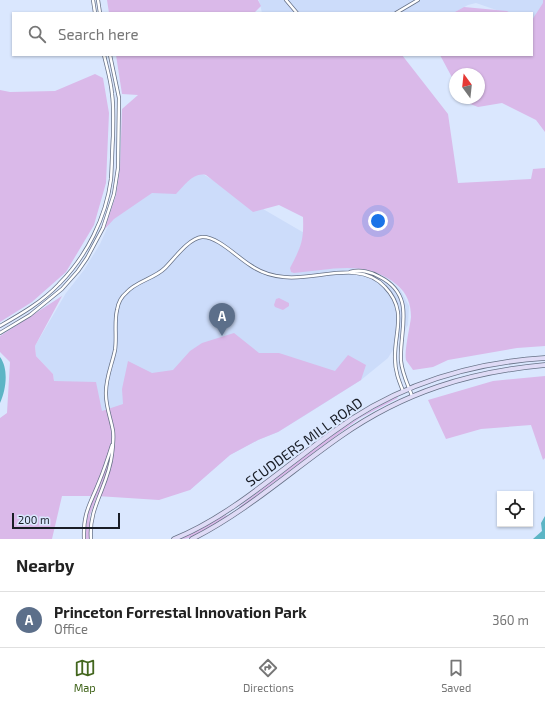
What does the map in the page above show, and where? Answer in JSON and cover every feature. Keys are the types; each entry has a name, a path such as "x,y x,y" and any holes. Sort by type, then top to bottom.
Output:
{"main road":[{"name":"SCUDDERS MILL ROAD","path":"174,539 201,526 231,508 353,418 403,391 467,369 499,363 545,358"},
{"name":"SCUDDERS MILL ROAD","path":"192,539 211,529 237,512 366,419 412,396 431,388 472,376 500,370 545,366"}],"street":[{"path":"93,0 95,12"},
{"path":"98,0 100,12"},
{"path":"286,0 296,12"},
{"path":"398,12 418,0"},
{"path":"0,326 36,304 60,284 82,255 93,237 100,219 110,180 113,120 112,93 104,56"},
{"path":"0,333 30,315 62,290 87,258 103,228 114,194 118,168 119,98 110,56"},
{"path":"91,539 90,524 93,511 110,470 113,430 107,404 106,389 115,350 116,315 118,306 126,292 163,270 191,241 203,237 213,239 250,265 273,275 288,277 354,271 374,274 382,278 391,285 402,300 405,318 401,359 403,370 412,396"},
{"path":"344,273 366,275 379,281 394,301 399,320 395,364 403,391"},
{"path":"84,539 84,520 86,510 101,476 113,441"},
{"path":"101,476 107,478"}],"shaded area":[{"path":"107,0 258,0 261,6 255,12 109,12"},
{"path":"259,0 545,0 545,9 533,20 533,12 502,12 476,3 468,5 455,12 262,12"},
{"path":"543,0 545,0 545,132 536,120 502,103 478,107 470,104 485,104 485,68 449,68 449,72 441,56 533,56 533,18 543,3"},
{"path":"464,7 508,12 455,12"},
{"path":"116,56 403,56 448,114 458,183 531,179 533,169 545,168 545,346 517,348 448,360 433,367 413,370 406,360 406,345 411,317 410,308 406,295 397,285 385,277 361,269 348,268 294,273 291,272 290,268 299,249 302,238 303,217 279,205 253,212 206,175 197,175 193,177 176,194 152,193 114,219 104,230 116,195 120,168 122,109 138,95 122,94"},
{"path":"95,74 103,78 109,113 106,183 94,225 66,272 32,302 0,322 0,90 10,92 55,91"},
{"path":"194,169 318,241 388,278 400,289 409,306 408,325 388,358 361,380 278,432 258,440 230,455 190,490 61,440 53,374 36,356 35,346 66,293 84,270 100,244 118,204"},
{"path":"62,296 35,346 36,356 53,374 54,381 96,382 102,411 123,404 122,389 128,361 152,373 173,370 190,351 202,343 234,333 259,353 279,353 335,371 348,355 366,365 361,380 278,432 258,440 230,455 190,490 159,500 97,496 90,515 89,539 86,539 87,522 94,496 62,496 52,539 0,539 0,418 7,413 10,362 0,352 0,336"},
{"path":"279,298 289,303 289,306 283,310 275,307 274,305 276,299"},
{"path":"545,376 545,458 543,460 531,425 481,429 446,439 428,400 493,381"},
{"path":"397,397 398,398 360,418 240,508 239,507 296,462 335,434 375,408"},
{"path":"226,515 227,516 199,534 193,537 181,539"}],"water":[{"path":"0,357 5,367 6,380 0,403"},
{"path":"545,516 545,539 533,539 542,531 541,523"}],"place":[{"name":"Princeton Forrestal Innovation Park","path":"222,336"}]}
